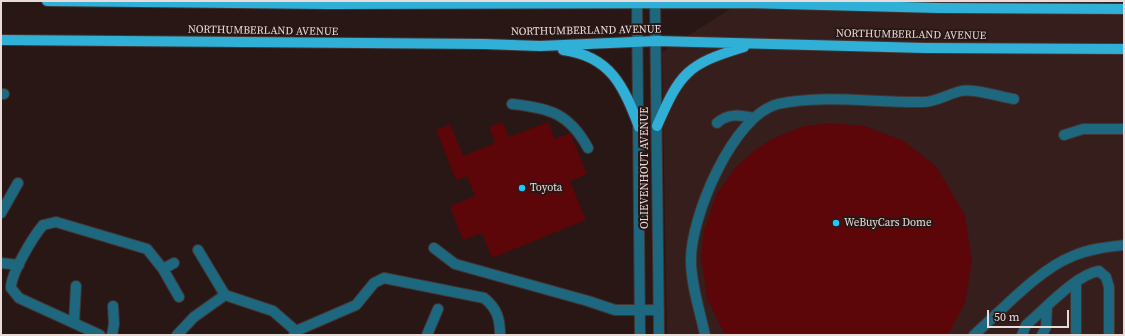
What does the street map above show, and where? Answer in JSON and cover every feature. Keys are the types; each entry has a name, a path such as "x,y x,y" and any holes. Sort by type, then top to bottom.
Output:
{"main road":[{"path":"47,1 328,4 744,2 939,8 1124,10"},
{"name":"NORTHUMBERLAND AVENUE","path":"1,40 484,44 540,46 657,42 925,48 1124,49"},
{"path":"657,126 674,88 693,68 708,59 754,44"},
{"path":"540,46 581,53 608,69 619,82 628,99 639,127"}],"street":[{"name":"OLIEVENHOUT AVENUE","path":"637,2 640,335"},
{"name":"OLIEVENHOUT AVENUE","path":"656,2 659,335"},
{"path":"705,335 691,260 695,229 709,191 724,159 741,130 754,118 765,110 778,104 813,101 854,99 925,102 962,91 974,91 1014,99"},
{"path":"512,104 545,108 568,120 588,148"},
{"path":"717,123 728,116 734,115 754,118"},
{"path":"1064,135 1083,129 1124,129"},
{"path":"1,213 18,183"},
{"path":"100,335 19,298 14,294 11,284 19,266 43,225 56,222 147,249 163,270 179,297"},
{"path":"974,335 1040,276 1056,265 1072,256 1090,250 1124,245"},
{"path":"434,248 447,260 466,268 575,297 615,310 659,310"},
{"path":"198,250 225,295 273,311 295,333 356,305 374,284 384,278 484,298 492,304 498,313 500,335"},
{"path":"1,263 19,266"},
{"path":"163,270 174,263"},
{"path":"1022,335 1026,325 1076,282 1092,272 1099,272 1106,277 1109,287 1108,335"},
{"path":"1076,282 1076,332"},
{"path":"74,323 76,286"},
{"path":"177,335 194,317 225,295"},
{"path":"112,335 114,324 113,306"},
{"path":"1042,335 1046,327 1047,307"},
{"path":"427,335 438,309"}],"shaded area":[{"path":"743,1 1124,1 1124,335 667,335 662,52"}],"building":[{"name":"Toyota","path":"503,122 509,137 548,122 555,139 570,133 587,174 570,181 586,220 492,258 482,233 463,240 450,206 475,196 467,176 456,180 436,130 450,124 463,156 495,143 489,127"},
{"name":"WeBuyCars Dome","path":"831,123 864,126 902,140 936,166 965,215 972,261 965,303 948,335 725,335 707,299 701,256 704,230 717,193 735,168 752,152 770,140 804,126"}],"place":[{"name":"Toyota","path":"522,188"},
{"name":"WeBuyCars Dome","path":"836,223"}]}
